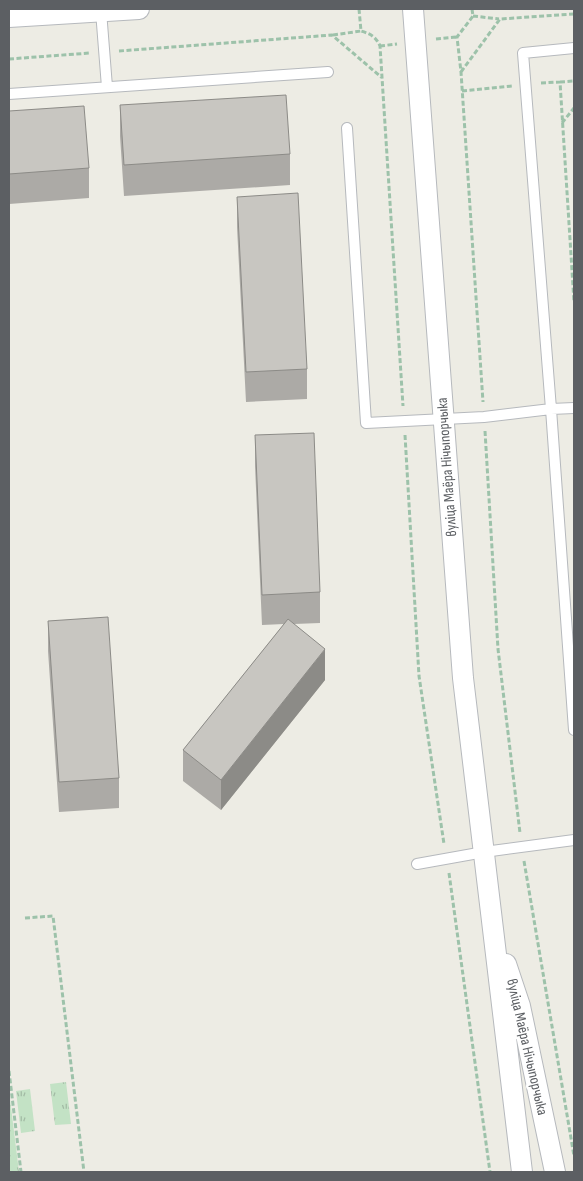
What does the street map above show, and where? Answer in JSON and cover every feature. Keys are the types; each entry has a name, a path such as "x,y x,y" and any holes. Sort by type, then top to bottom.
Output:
{"street":[{"path":"9,17 139,9"},
{"name":"вуліца Маёра Нічыпорчыка","path":"413,9 462,678 522,1172"},
{"name":"вуліца Маёра Нічыпорчыка","path":"493,924 520,1006 556,1172"}],"lane":[{"path":"101,11 107,87"},
{"path":"574,48 523,52 574,730"},
{"path":"9,94 328,72"},
{"path":"347,128 366,423 484,417 574,408"},
{"path":"417,864 484,852 574,840"}],"path":[{"path":"359,9 361,31"},
{"path":"472,9 473,16 457,37 461,72 498,649 521,848 574,1156"},
{"path":"473,16 500,19 574,14"},
{"path":"461,72 500,19"},
{"path":"9,59 332,35 361,31 370,34 377,40 380,46 419,676 447,860 490,1172"},
{"path":"332,35 382,77"},
{"path":"462,90 574,81"},
{"path":"560,82 574,302"},
{"path":"562,123 574,108"},
{"path":"25,918 52,916 84,1172"},
{"path":"9,1071 21,1172"}],"green space":[{"path":"66,1082 71,1124 55,1125 50,1084"},
{"path":"30,1089 35,1131 21,1133 16,1091"},
{"path":"9,1091 19,1172 9,1172"}],"building":[{"path":"286,95 290,154 124,165 120,105"},
{"path":"84,106 89,168 9,174 9,111"},
{"path":"298,193 307,369 246,372 237,197"},
{"path":"314,433 320,592 262,595 255,435"},
{"path":"108,617 119,778 59,782 48,621"},
{"path":"288,619 325,649 221,780 183,750"}]}
